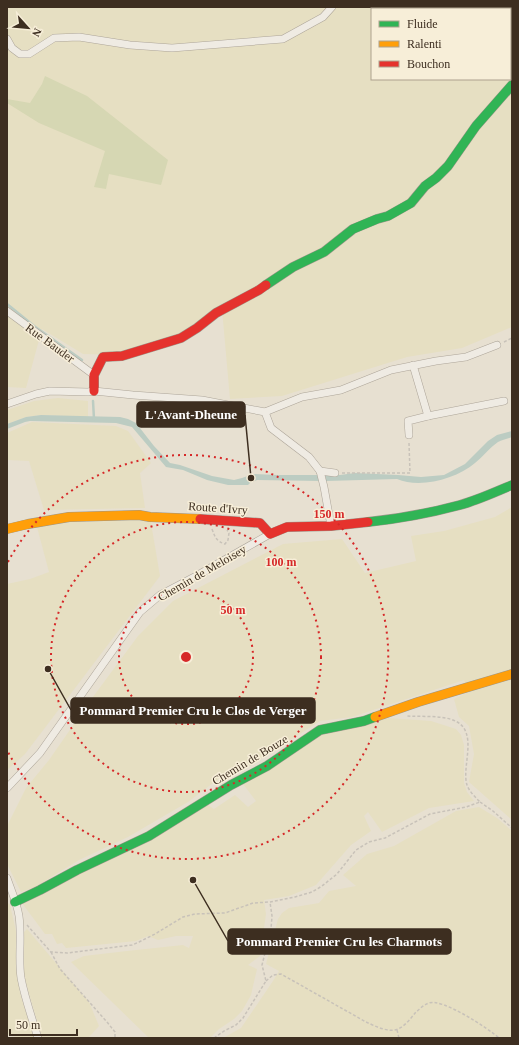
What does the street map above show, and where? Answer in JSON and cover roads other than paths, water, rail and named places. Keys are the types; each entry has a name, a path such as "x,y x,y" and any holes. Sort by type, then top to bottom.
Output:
{"street":[{"path":"7,39 12,48 20,54 29,54 54,38 79,37 130,45 172,48 283,39 323,17 332,7"},
{"path":"94,391 94,375 103,357 122,356 181,338 216,313 259,290 293,267 324,252 353,229 388,216 411,203 425,186 448,166 476,126 512,85"},
{"name":"Rue Bauder","path":"7,311 94,375"},
{"path":"7,404 50,391 94,391 202,400 265,412 302,397 341,390 391,370 436,361 466,358 497,345"},
{"path":"413,365 428,416"},
{"path":"409,435 408,421 504,401"},
{"path":"265,412 271,428 310,457 322,476 331,526"},
{"path":"322,476 336,473"},
{"path":"270,534 286,527 331,526 409,516 478,499 512,485"},
{"name":"Route d'Ivry","path":"7,529 69,517 139,515 150,517 210,519 260,523 270,534"},
{"name":"Chemin de Meloisey","path":"7,788 40,753 140,612 160,595 270,534"},
{"name":"Chemin de Bouze","path":"15,902 149,836 267,766 320,730 364,721 418,702 512,674"},
{"path":"7,878 19,917 19,962 21,978 38,1038"}],"waterway":[{"path":"7,304 34,326 82,360"},
{"path":"93,401 94,419"}],"place":[{"name":"L'Avant-Dheune","path":"251,478"},
{"name":"Pommard Premier Cru le Clos de Verger","path":"48,669"},
{"name":"Pommard Premier Cru les Charmots","path":"193,880"}]}
